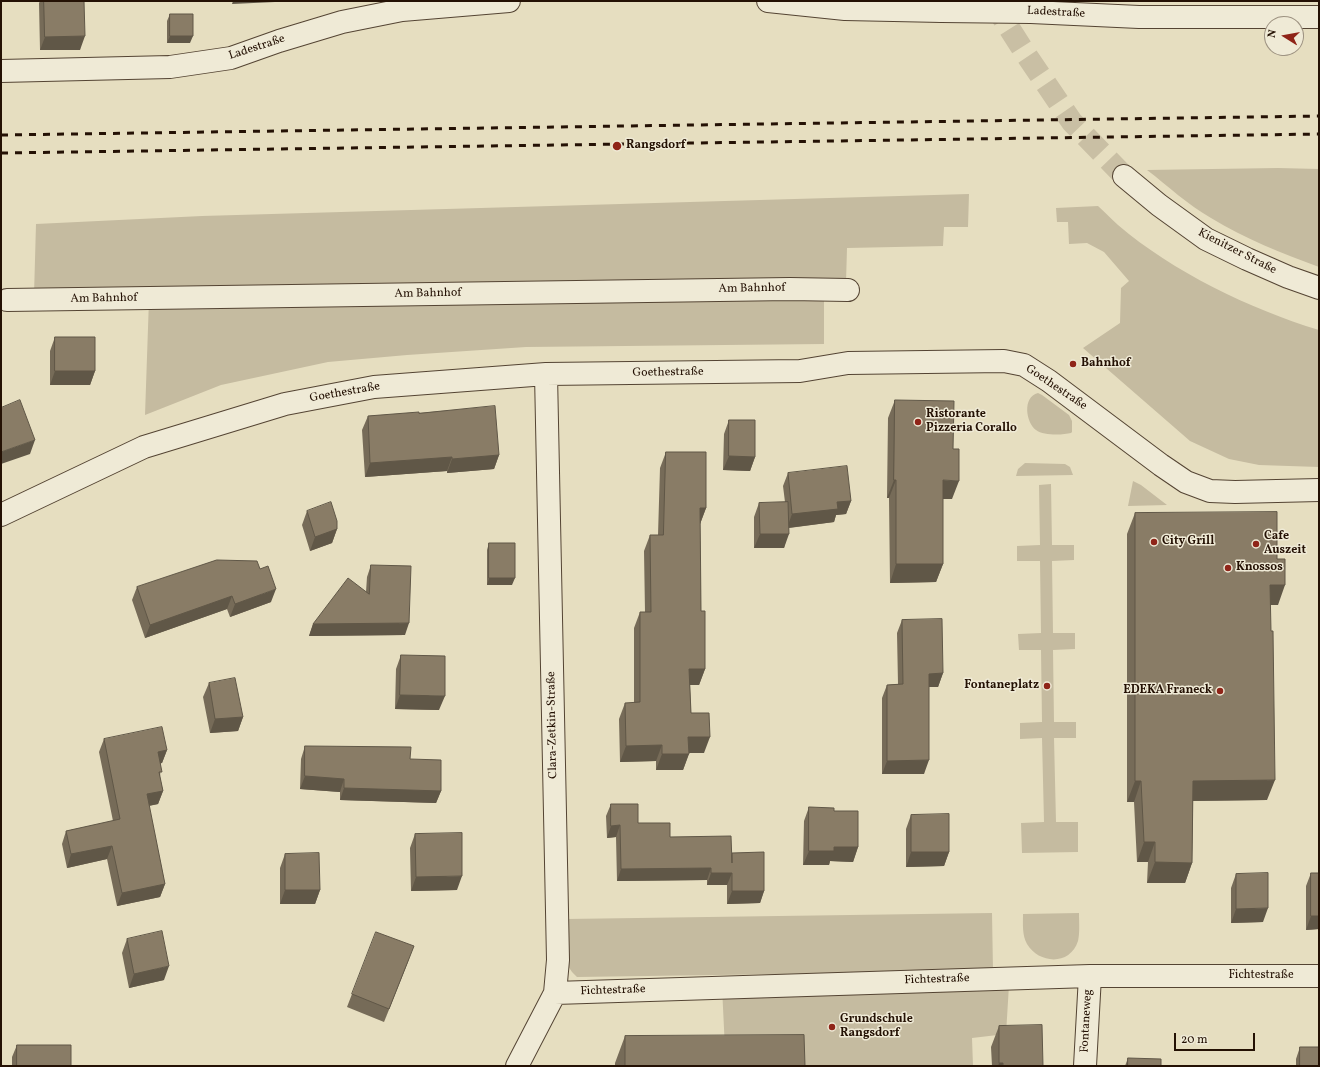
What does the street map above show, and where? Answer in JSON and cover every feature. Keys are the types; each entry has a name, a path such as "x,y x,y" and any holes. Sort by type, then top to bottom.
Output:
{"street":[{"name":"Ladestraße","path":"1,71 170,67 231,58 279,41 342,22 402,10 509,1"},
{"name":"Ladestraße","path":"768,1 845,9 1031,12 1139,17 1319,17"},
{"name":"Kienitzer Straße","path":"1124,176 1159,205 1206,239 1247,260 1319,288"},
{"name":"Am Bahnhof","path":"7,300 790,289 848,290"},
{"name":"Goethestraße","path":"1,515 144,447 285,404 374,387 546,374 800,371 848,363 1004,361 1024,365 1049,381 1186,482 1210,491 1235,492 1319,490"},
{"name":"Clara-Zetkin-Straße","path":"517,1066 556,993 558,960 546,374"},
{"name":"Fichtestraße","path":"556,993 1090,976 1319,976"},
{"name":"Fontaneweg","path":"1085,1066 1090,976"}],"shaded area":[{"path":"1278,168 1319,169 1319,267 1264,245 1224,226 1194,207 1147,170"},
{"path":"969,194 968,227 944,227 943,246 847,248 846,283 824,286 824,344 526,347 328,362 221,385 145,415 149,299 34,295 36,224 202,216"},
{"path":"1098,206 1118,225 1140,242 1188,273 1240,300 1319,330 1319,467 1259,465 1229,459 1190,441 1083,348 1120,323 1121,288 1129,281 1104,252 1087,243 1069,244 1068,222 1057,222 1056,208"},
{"path":"1038,393 1069,415 1072,421 1071,433 1059,435 1048,434 1039,432 1033,427 1027,410 1030,399 1033,395"},
{"path":"1025,463 1065,464 1070,467 1073,475 1016,476 1018,469"},
{"path":"1133,481 1141,485 1167,505 1128,506"},
{"path":"1051,484 1052,545 1074,545 1074,560 1052,561 1053,633 1075,633 1075,649 1053,650 1054,722 1076,722 1076,738 1054,738 1056,822 1078,822 1078,852 1022,853 1021,823 1044,822 1042,738 1020,739 1020,723 1042,722 1041,650 1019,650 1018,634 1041,633 1040,561 1017,561 1017,546 1040,545 1039,485"},
{"path":"992,913 993,971 577,977 566,963 566,919"},
{"path":"1079,913 1078,941 1074,949 1068,955 1062,958 1046,958 1032,951 1025,941 1023,914"},
{"path":"1009,985 1006,1034 972,1038 973,1066 803,1066 725,1049 722,987"}],"building":[{"path":"44,1 84,1 85,36 45,37"},
{"path":"170,14 193,14 193,36 170,36"},
{"path":"55,337 95,337 95,371 55,371"},
{"path":"20,400 35,440 1,452 1,408"},
{"path":"895,400 954,401 953,449 959,449 959,481 943,480 943,564 896,564 896,480 894,480"},
{"path":"495,406 499,455 370,463 368,416"},
{"path":"729,420 755,420 755,457 729,456"},
{"path":"666,452 706,452 706,508 700,508 701,611 705,611 705,669 689,669 691,713 709,713 710,737 688,737 689,754 662,754 662,745 626,746 625,703 640,702 640,612 651,612 650,535 663,535"},
{"path":"847,466 851,501 837,502 838,509 792,514 788,473"},
{"path":"331,502 337,521 337,529 315,537 307,511"},
{"path":"788,502 789,534 760,534 759,503"},
{"path":"1277,512 1277,559 1285,559 1285,585 1270,585 1271,631 1273,631 1275,780 1193,781 1192,863 1155,862 1155,842 1144,842 1141,781 1135,781 1135,513"},
{"path":"489,543 515,543 515,578 489,578"},
{"path":"217,560 257,561 260,569 268,566 276,589 235,604 232,596 150,625 137,587"},
{"path":"371,565 411,566 409,623 313,624 348,578 369,594"},
{"path":"942,619 943,673 929,674 929,760 887,761 887,685 903,684 902,620"},
{"path":"401,655 445,656 445,696 400,695"},
{"path":"235,678 243,717 215,719 209,683"},
{"path":"162,727 167,750 158,752 162,772 159,772 163,791 147,794 165,884 122,893 112,846 71,854 66,831 120,819 104,739"},
{"path":"305,746 411,747 410,759 441,760 441,791 344,788 344,779 305,776"},
{"path":"611,804 638,804 638,823 670,823 670,837 731,836 732,863 732,853 764,852 764,891 732,891 732,873 711,873 711,868 621,869 620,825 611,826"},
{"path":"809,807 834,808 834,811 858,811 858,847 834,847 834,851 809,851"},
{"path":"949,814 949,852 911,852 911,815"},
{"path":"462,833 462,876 416,877 415,834"},
{"path":"319,853 320,890 285,890 285,854"},
{"path":"1268,873 1268,908 1236,909 1236,874"},
{"path":"1311,873 1319,873 1319,916 1311,916"},
{"path":"162,931 169,966 134,974 127,939"},
{"path":"376,932 414,946 389,1009 352,994"},
{"path":"1042,1025 1043,1066 1003,1066 1003,1063 999,1063 999,1026"},
{"path":"804,1035 805,1066 625,1066 625,1036"},
{"path":"17,1045 71,1045 71,1066 17,1066"},
{"path":"1300,1047 1319,1047 1319,1066 1300,1066"},
{"path":"1128,1058 1161,1059 1161,1066 1128,1066"}],"tunnel":[{"path":"992,1 1072,122 1124,176"}],"railway":[{"path":"1,135 1319,116"},
{"path":"1,153 1319,134"}],"place":[{"name":"Rangsdorf","path":"617,146"},
{"name":"Bahnhof","path":"1073,364"},
{"name":"Ristorante Pizzeria Corallo","path":"918,422"},
{"name":"City Grill","path":"1154,542"},
{"name":"Cafe Auszeit","path":"1256,544"},
{"name":"Knossos","path":"1228,568"},
{"name":"Fontaneplatz","path":"1047,686"},
{"name":"EDEKA Franeck","path":"1220,691"},
{"name":"Grundschule Rangsdorf","path":"832,1027"}]}
